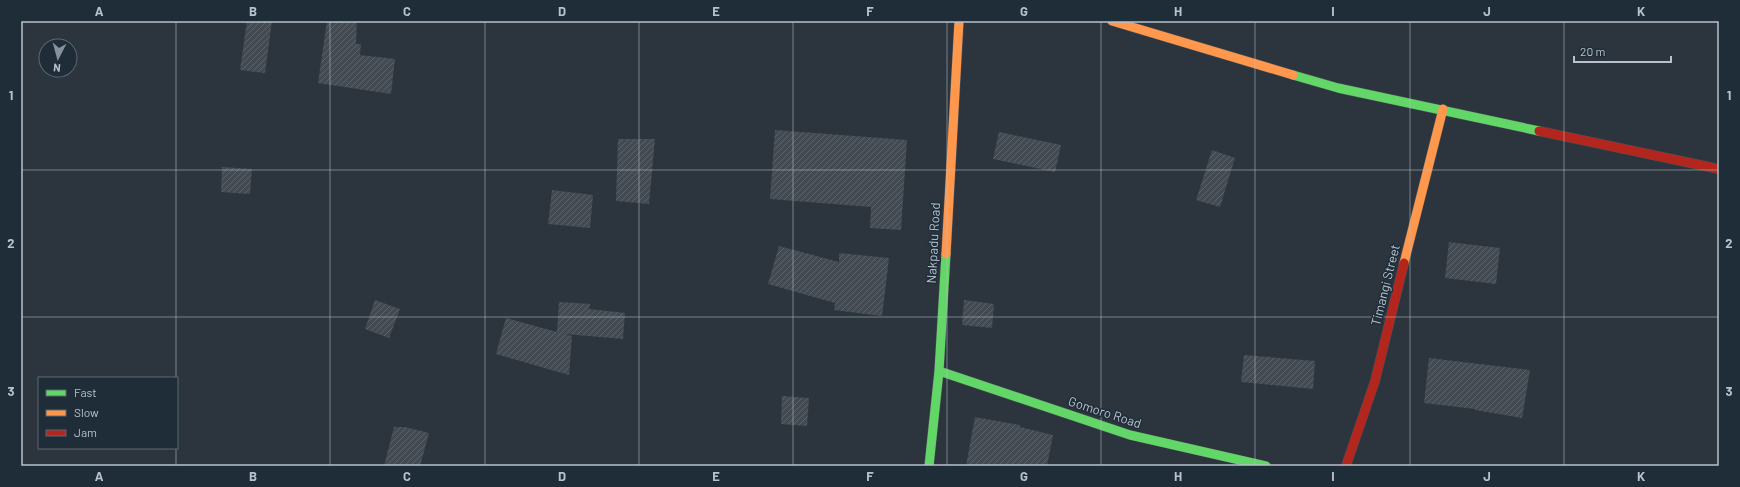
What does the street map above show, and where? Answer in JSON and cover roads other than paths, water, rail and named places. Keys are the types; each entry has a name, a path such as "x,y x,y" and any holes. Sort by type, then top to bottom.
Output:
{"street":[{"name":"Nakpadu Road","path":"929,466 939,371 959,21"},
{"path":"1112,21 1338,88 1443,109 1719,169"},
{"name":"Timangi Street","path":"1346,466 1375,381 1443,109"},
{"name":"Gomoro Road","path":"939,371 1130,435 1266,466"}]}
